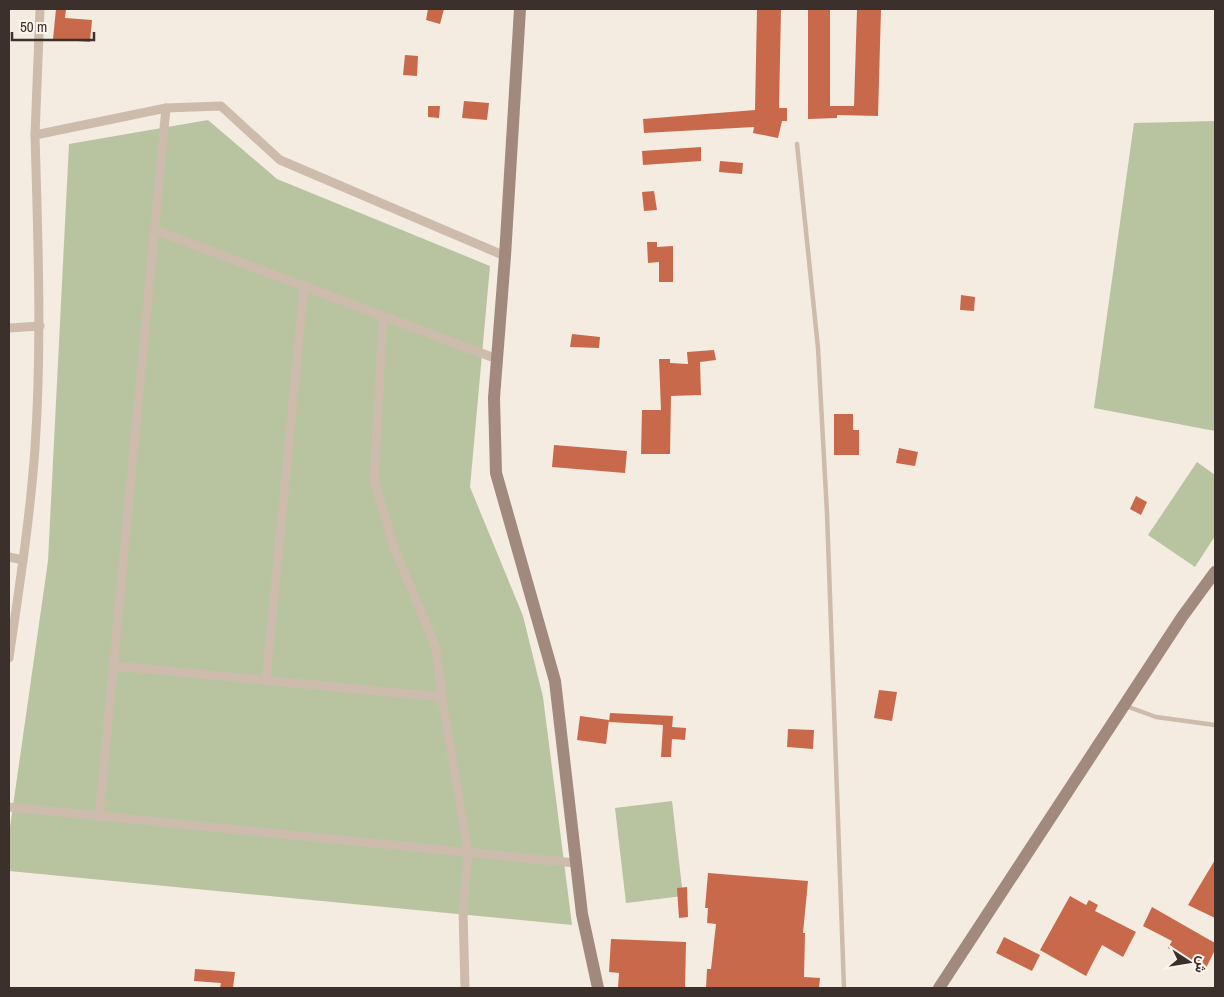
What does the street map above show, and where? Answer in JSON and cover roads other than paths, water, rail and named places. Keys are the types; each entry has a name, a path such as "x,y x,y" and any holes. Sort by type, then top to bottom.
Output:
{"street":[{"path":"9,658 23,560 35,449 40,326 35,135 40,9"},
{"path":"520,9 505,256 494,398 496,473 555,681 582,914 598,988"},
{"path":"35,135 166,108 220,106 280,160 505,256"},
{"path":"99,816 115,666 166,108"},
{"path":"155,230 497,359"},
{"path":"266,681 304,286"},
{"path":"382,316 374,480 394,547 436,648 442,698 468,852 463,910 465,988"},
{"path":"9,328 40,326"},
{"path":"9,557 23,560"},
{"path":"939,988 1124,706 1215,572"},
{"path":"115,666 442,698"},
{"path":"9,807 576,863"}],"lane":[{"path":"797,144 819,367 827,512 844,988"},
{"path":"1124,706 1156,717 1215,725"}]}
